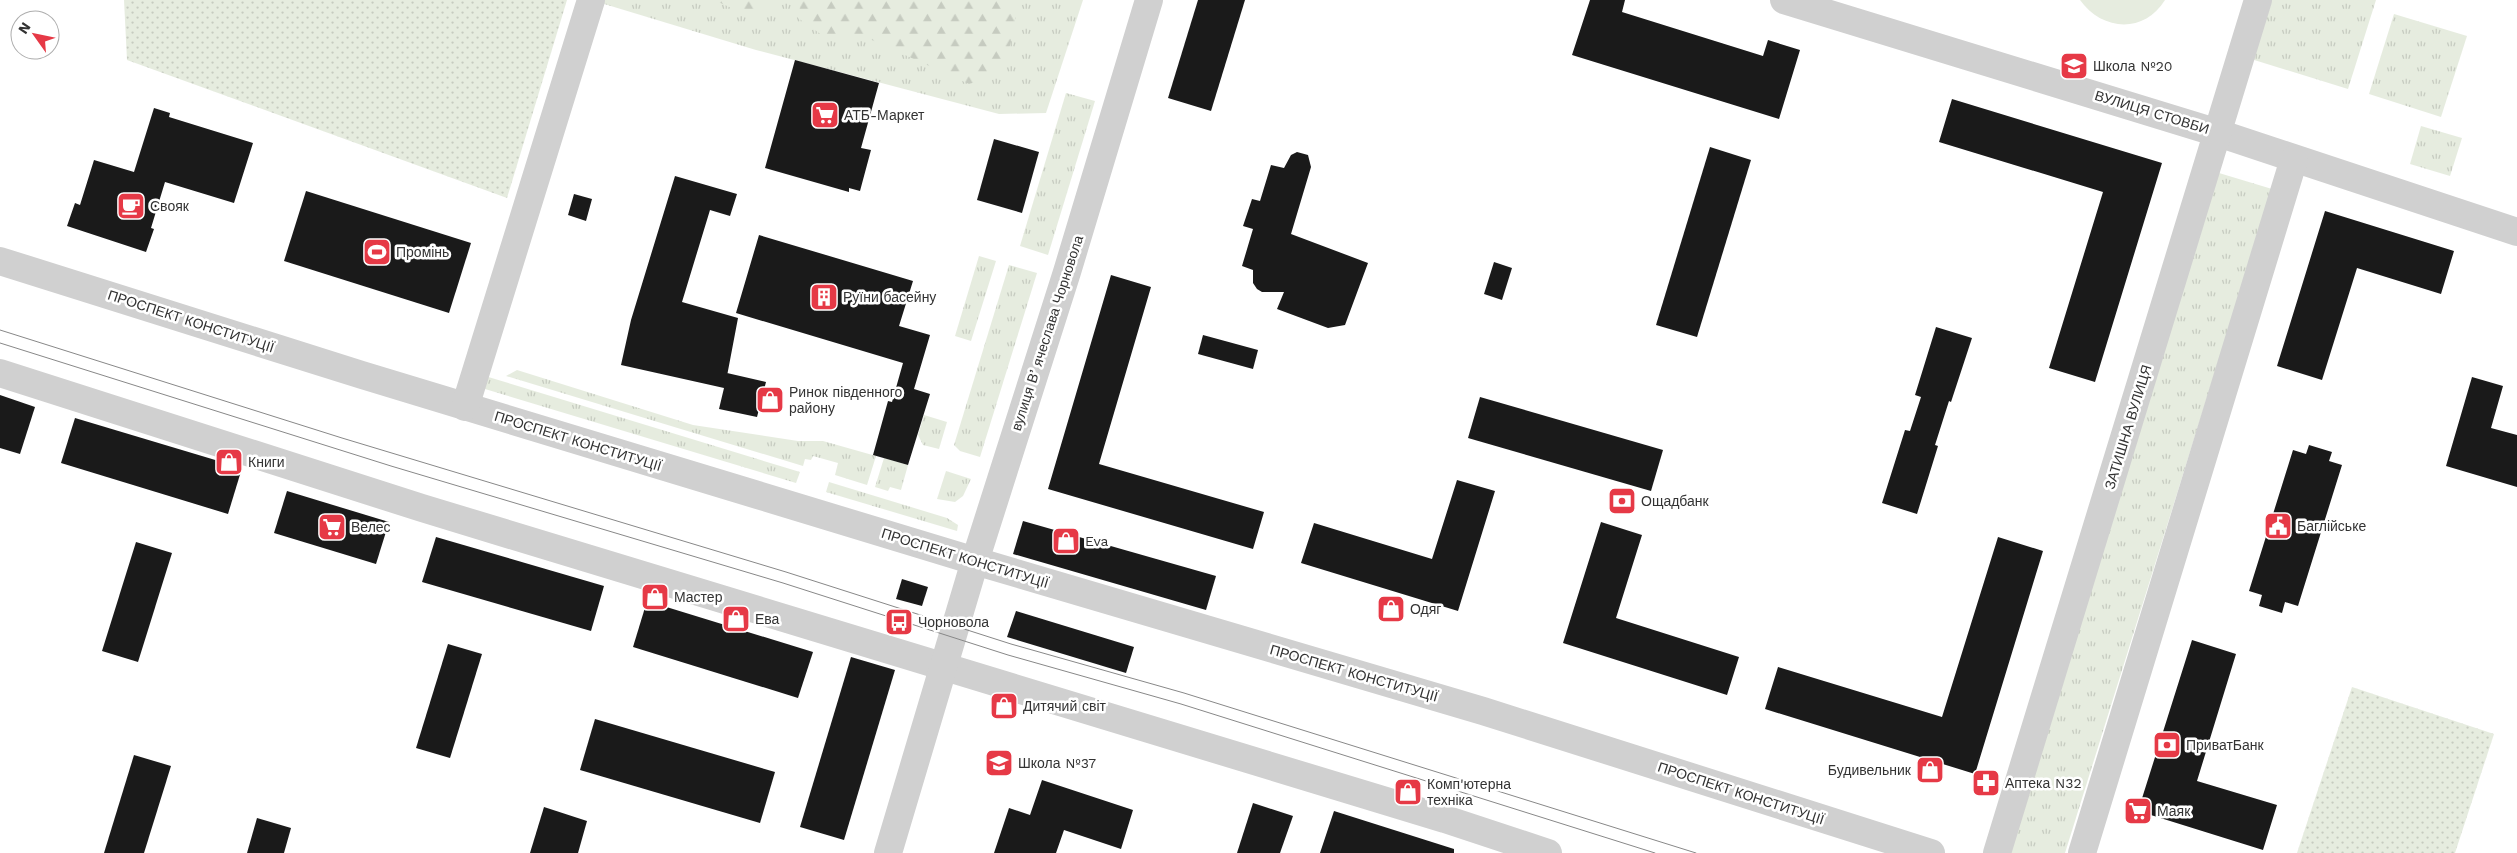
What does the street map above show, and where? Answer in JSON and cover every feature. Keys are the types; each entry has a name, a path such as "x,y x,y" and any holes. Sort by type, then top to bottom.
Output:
{"street":[{"path":"465,407 591,0"},
{"name":"вулиця Вʼячеслава Чорновола","path":"945,666 975,561 1068,272 1149,0"},
{"name":"ВУЛИЦЯ СТОВБИ","path":"1784,0 2218,133 2517,232"},
{"name":"ЗАТИШНА ВУЛИЦЯ","path":"1997,853 2258,0"},
{"path":"2082,853 2294,159"},
{"name":"ПРОСПЕКТ КОНСТИТУЦІЇ","path":"0,261 465,407 1483,712 1931,853"},
{"path":"0,373 422,508 1445,819 1548,853"},
{"path":"888,853 945,666"}],"green space":[{"path":"124,0 567,0 507,198 127,60"},
{"path":"591,0 1083,0 1046,113 999,114 756,50"},
{"path":"714,0 768,0 768,11 749,16"},
{"path":"801,0 1008,0 1017,6 1012,38 1002,74 969,84 863,36 822,35 798,18"},
{"path":"2080,0 2165,0 2146,19 2135,23 2123,24 2111,23 2100,18"},
{"path":"2270,0 2376,0 2348,89 2251,59"},
{"path":"2394,14 2467,36 2441,117 2369,94"},
{"path":"1066,93 1095,101 1048,255 1020,246"},
{"path":"2421,126 2462,138 2450,176 2410,164"},
{"path":"2219,173 2272,189 2065,853 2008,853"},
{"path":"979,256 996,261 971,341 955,336"},
{"path":"1009,265 1037,273 980,457 960,451 954,445"},
{"path":"517,370 693,425 798,441 823,441 876,456 867,485 835,475 838,463 813,456 811,460 805,459 803,466 506,376"},
{"path":"485,376 800,472 796,483 485,389"},
{"path":"924,415 947,422 939,449 923,445 918,435"},
{"path":"884,458 908,465 901,490 890,487 888,491 875,487"},
{"path":"946,471 971,479 963,496 955,502 937,499"},
{"path":"829,482 947,518 958,525 957,531 826,492"},
{"path":"2352,687 2494,734 2455,853 2297,853"}],"building":[{"path":"1198,0 1245,0 1211,111 1168,98"},
{"path":"1590,0 1625,0 1622,12 1763,56 1768,40 1800,50 1779,119 1572,55"},
{"name":"АТБ-Маркет","path":"795,60 879,83 861,148 871,150 860,191 849,188 849,192 765,168"},
{"path":"1952,99 2162,163 2095,382 2049,368 2103,192 1939,142"},
{"path":"154,108 170,113 169,117 253,143 234,203 165,182 151,228 154,229 146,252 67,226 75,203 80,205 94,160 134,172"},
{"path":"994,139 1039,152 1022,213 977,200"},
{"path":"1710,147 1751,160 1697,337 1656,325"},
{"path":"1297,152 1308,155 1311,167 1291,234 1368,263 1345,325 1328,328 1277,309 1284,292 1262,292 1257,289 1253,283 1253,270 1242,266 1253,229 1243,226 1252,199 1260,201 1271,165 1284,168 1291,155"},
{"path":"675,176 737,194 730,216 710,210 682,302 738,318 728,373 766,382 757,417 719,409 724,388 621,365 631,320"},
{"name":"Промінь","path":"306,191 471,243 449,313 284,261"},
{"path":"574,194 592,199 586,221 568,215"},
{"path":"2325,211 2454,251 2441,294 2357,268 2322,380 2277,366"},
{"name":"Руїни басейну","path":"759,235 913,281 899,326 930,335 914,389 930,394 908,465 873,455 888,401 892,402 903,363 736,313"},
{"path":"1494,262 1512,268 1502,300 1484,294"},
{"path":"1111,275 1151,287 1099,464 1264,512 1253,549 1048,489"},
{"path":"1936,327 1972,338 1935,445 1938,446 1917,514 1882,503 1905,430 1910,431 1921,397 1915,395"},
{"path":"1203,335 1258,350 1253,369 1198,354"},
{"path":"2472,377 2503,386 2491,428 2517,435 2517,487 2446,466"},
{"path":"0,395 35,407 20,454 0,448"},
{"path":"1480,397 1663,450 1651,491 1468,438"},
{"path":"75,418 242,468 228,514 61,463"},
{"path":"2309,445 2332,452 2329,461 2342,465 2298,606 2285,602 2282,613 2259,606 2262,595 2249,591 2293,450 2306,454"},
{"path":"1457,480 1495,491 1458,611 1301,563 1314,523 1432,559"},
{"name":"Велес","path":"287,491 389,522 376,564 274,533"},
{"path":"1023,521 1216,576 1206,610 1013,554"},
{"path":"1601,522 1642,535 1616,618 1739,657 1727,695 1563,643"},
{"path":"436,537 604,586 591,631 422,582"},
{"path":"1998,537 2043,551 1975,774 1765,709 1778,667 1942,717"},
{"path":"136,542 172,553 138,662 102,651"},
{"path":"902,579 928,587 922,606 896,599"},
{"path":"647,601 813,652 798,698 633,647"},
{"path":"1016,611 1134,647 1126,673 1007,637"},
{"path":"2192,640 2236,654 2197,781 2277,805 2263,850 2138,811"},
{"path":"448,644 482,654 450,758 416,748"},
{"path":"851,657 895,670 844,840 800,827"},
{"path":"595,719 775,772 760,823 580,770"},
{"path":"134,755 171,766 144,853 104,853"},
{"path":"1042,780 1133,810 1121,849 1064,830 1056,853 994,853 1009,808 1030,815"},
{"path":"1253,803 1293,816 1280,853 1237,853"},
{"path":"544,807 587,821 578,853 530,853"},
{"path":"1334,811 1454,849 1454,853 1320,853"},
{"path":"257,818 291,828 284,853 247,853"}],"tram line":[{"path":"0,330 342,438 786,572 1011,644 1184,693 1696,853"},
{"path":"0,343 391,466 783,583 1008,655 1181,704 1655,853"}],"place":[{"name":"Школа №20","path":"2074,66"},
{"name":"АТБ-Маркет","path":"825,115"},
{"name":"Свояк","path":"131,206"},
{"name":"Промінь","path":"377,252"},
{"name":"Руїни басейну","path":"824,297"},
{"name":"Ринок південного району","path":"770,400"},
{"name":"Книги","path":"229,462"},
{"name":"Ощадбанк","path":"1622,501"},
{"name":"Баглійське","path":"2278,526"},
{"name":"Велес","path":"332,527"},
{"name":"Eva","path":"1066,541"},
{"name":"Мастер","path":"655,597"},
{"name":"Одяг","path":"1391,609"},
{"name":"Ева","path":"736,619"},
{"name":"Чорновола","path":"899,622"},
{"name":"Дитячий світ","path":"1004,706"},
{"name":"ПриватБанк","path":"2167,745"},
{"name":"Школа №37","path":"999,763"},
{"name":"Будивельник","path":"1930,770"},
{"name":"Аптека N32","path":"1986,783"},
{"name":"Комп'ютерна техніка","path":"1408,792"},
{"name":"Маяк","path":"2138,811"}]}
